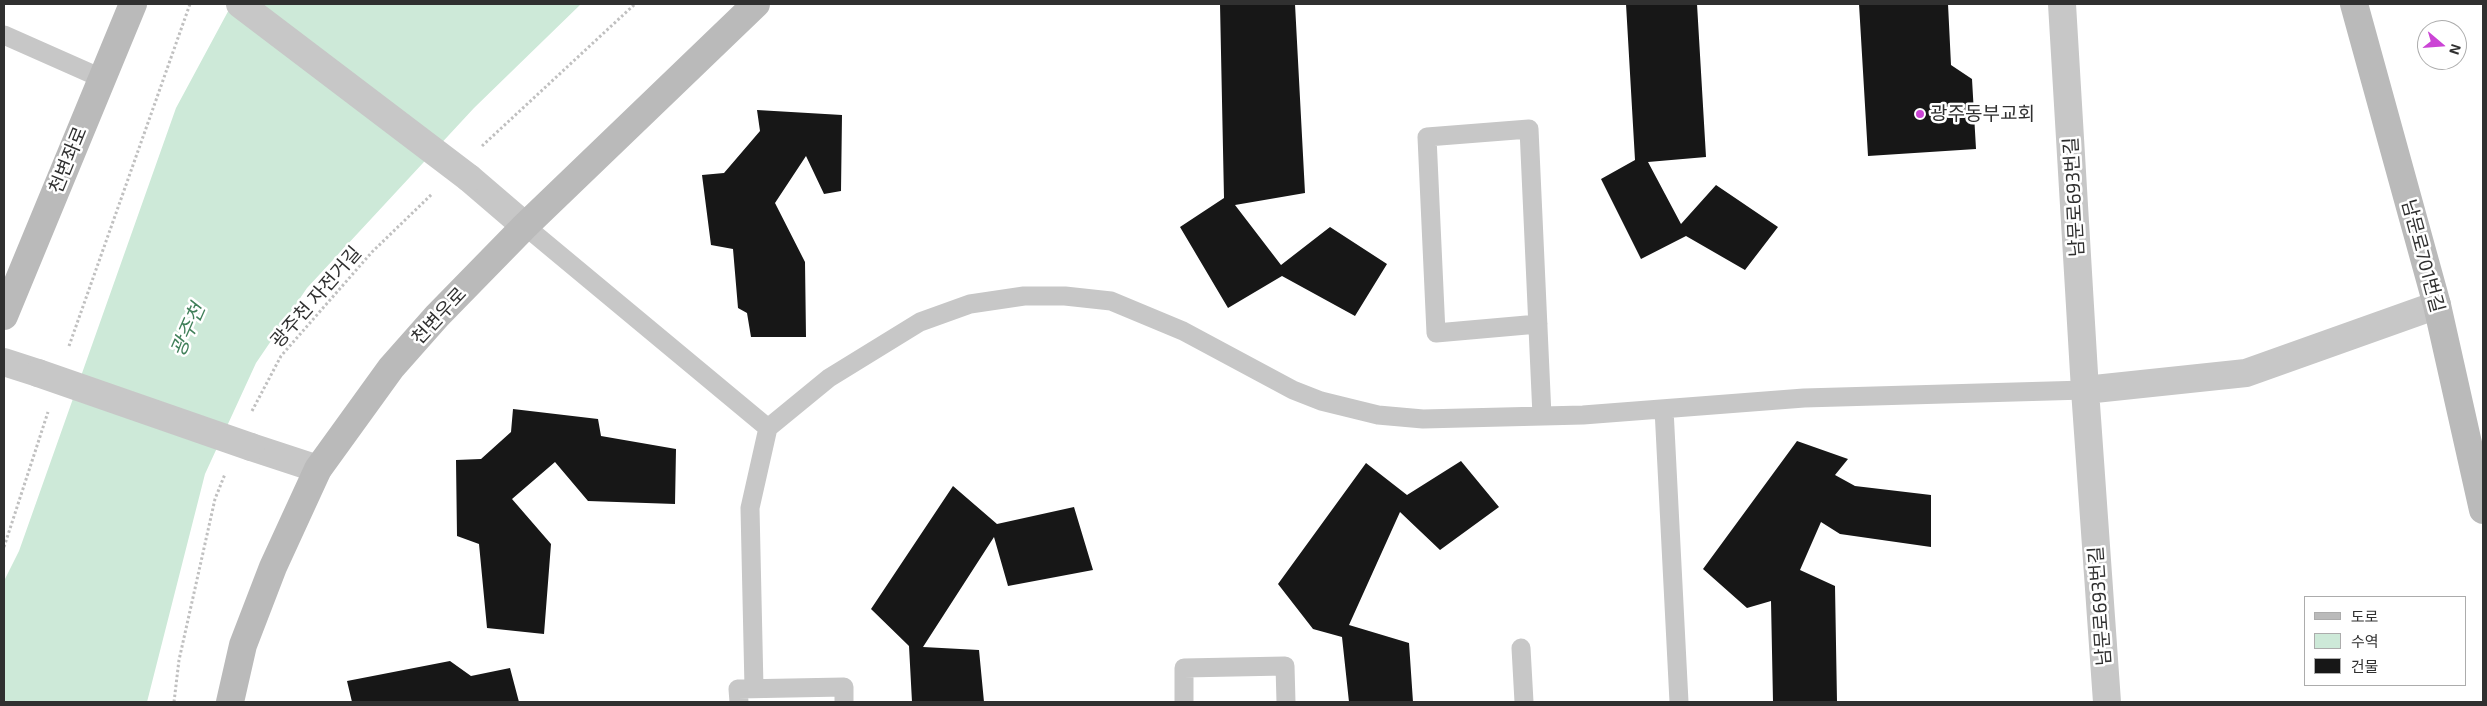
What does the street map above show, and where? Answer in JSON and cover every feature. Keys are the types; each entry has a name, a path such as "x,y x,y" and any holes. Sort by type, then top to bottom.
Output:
{"main road":[{"name":"천변좌로","path":"4,316 133,4"},
{"name":"천변우로","path":"230,702 243,645 266,584 318,469 391,368 437,316 525,226 756,4"},
{"name":"남문로701번길","path":"2354,4 2437,304 2483,510"}],"street":[{"path":"240,4 469,178 525,226"},
{"name":"남문로693번길","path":"2062,4 2085,390 2107,702"},
{"path":"2085,390 2246,373 2437,304"},
{"path":"4,362 318,469"}],"lane":[{"path":"4,35 102,78"},
{"path":"1538,324 1436,333 1427,137 1529,129 1538,324 1542,416"},
{"path":"525,226 768,428"},
{"path":"754,688 750,508 768,428 829,378 920,322 970,304 1024,296 1065,296 1111,301 1183,331 1293,390 1321,401 1378,415 1423,419 1542,416 1804,398 2085,390"},
{"path":"1664,409 1679,702"},
{"path":"1522,648 1524,702"},
{"path":"1184,702 1184,668 1285,666 1286,702"},
{"path":"738,702 738,689 844,687 844,702"}],"path":[{"path":"67,352 190,4"},
{"path":"477,151 635,4"},
{"name":"광주천 자전거길","path":"250,413 281,356 372,252 435,191"},
{"path":"4,547 50,407"},
{"path":"174,702 179,660 213,508 225,473"}],"water":[{"name":"광주천","path":"232,4 581,4 474,108 307,288 256,363 205,474 147,702 4,702 4,581 19,551 176,108"}],"building":[{"path":"1220,4 1295,4 1305,193 1235,205 1281,265 1330,227 1387,264 1355,316 1282,276 1228,308 1180,227 1224,198"},
{"path":"1626,4 1697,4 1706,157 1648,162 1681,224 1716,185 1778,227 1745,270 1686,236 1641,259 1601,179 1635,160"},
{"name":"광주동부교회","path":"1859,4 1948,4 1951,65 1972,79 1976,149 1868,156"},
{"path":"757,110 842,115 841,191 824,194 806,156 775,203 805,262 806,337 751,337 747,313 738,308 733,249 711,245 702,175 724,173 760,131"},
{"path":"513,409 598,419 601,436 676,449 675,504 588,501 555,462 512,499 551,544 544,634 487,628 479,544 457,536 456,460 481,459 511,432"},
{"path":"1797,441 1848,459 1835,475 1855,486 1931,495 1931,547 1840,534 1821,522 1800,570 1835,586 1837,702 1773,702 1771,601 1747,608 1703,569"},
{"path":"1461,461 1499,507 1440,550 1400,512 1349,625 1409,643 1413,702 1349,702 1342,637 1313,629 1278,584 1366,463 1407,495"},
{"path":"953,486 997,524 1074,507 1093,570 1008,586 994,537 923,647 979,650 984,702 912,702 909,646 871,609"},
{"path":"450,661 471,676 510,668 519,702 352,702 347,681"}],"place":[{"name":"광주동부교회","path":"1920,114"}]}
